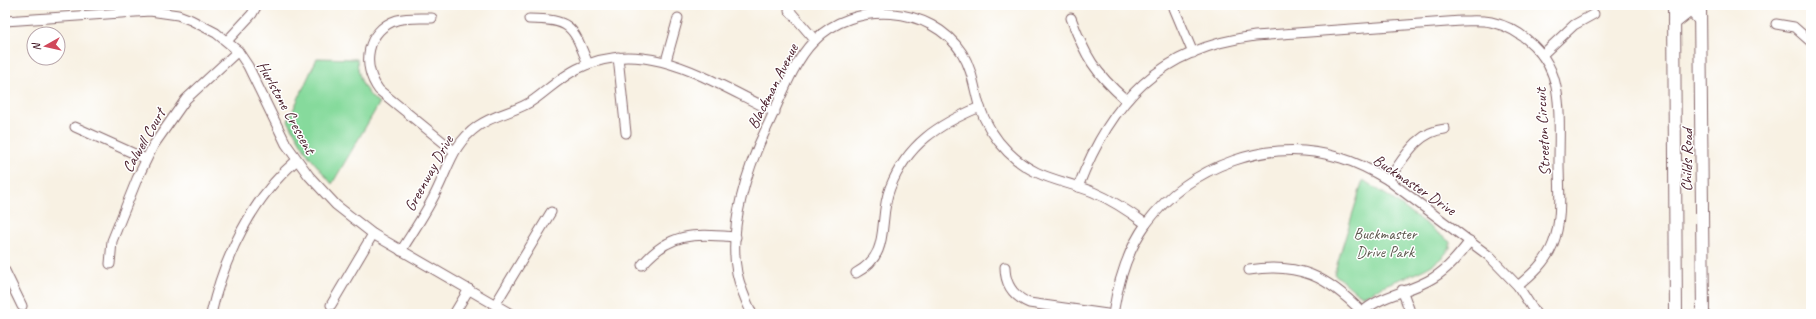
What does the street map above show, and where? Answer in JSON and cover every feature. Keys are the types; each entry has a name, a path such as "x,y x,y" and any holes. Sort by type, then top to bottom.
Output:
{"main road":[{"name":"Childs Road","path":"1700,5 1703,314"},
{"name":"Childs Road","path":"1674,6 1676,314"},
{"path":"1674,23 1689,11 1693,12 1700,20"}],"street":[{"path":"227,41 252,14 257,5"},
{"path":"1174,8 1193,53"},
{"path":"789,10 815,40"},
{"name":"Hurlstone Crescent","path":"5,21 135,11 165,12 191,20 216,32 238,51 255,76 277,128 297,160 322,191 353,219 373,234 511,314"},
{"name":"Blackman Avenue","path":"752,314 737,274 736,237 740,208 748,174 760,142 801,57 815,40 840,22 862,16 898,14 927,22 948,36 963,55 973,76 980,107 998,142 1020,162 1046,177 1078,187 1113,202 1146,224"},
{"path":"1542,55 1574,25 1594,14"},
{"path":"432,18 403,18 390,23 383,28 368,52 368,68 373,82 378,90 454,151"},
{"path":"529,18 557,20 568,25 576,37 588,64"},
{"path":"666,61 678,18"},
{"path":"1071,18 1085,54 1094,69 1107,84 1126,100"},
{"name":"Streeton Circuit","path":"1078,187 1096,144 1105,128 1126,100 1158,72 1193,53 1223,42 1255,36 1475,20 1492,22 1514,30 1532,44 1542,55 1552,73 1558,96 1558,225 1553,246 1546,257 1539,267 1518,286"},
{"path":"1776,24 1794,27 1811,42"},
{"name":"Calwell Court","path":"110,264 112,241 146,159 162,132 186,99 238,51"},
{"name":"Greenway Drive","path":"402,251 438,188 454,151 462,140 487,120 528,104 564,76 588,64 618,57 641,56 666,61 775,112"},
{"path":"618,57 626,133"},
{"path":"856,273 869,265 877,255 880,248 883,216 890,188 902,163 911,151 941,125 980,107"},
{"path":"75,126 146,159"},
{"path":"1388,180 1419,140 1432,132 1445,129"},
{"name":"Buckmaster Drive","path":"1113,314 1116,292 1124,265 1146,224 1173,195 1200,175 1224,164 1258,154 1290,151 1322,154 1355,163 1388,180 1470,241 1500,266 1518,286 1536,314"},
{"path":"211,314 222,276 245,226 274,183 297,160"},
{"path":"495,305 551,212"},
{"path":"331,305 373,234"},
{"path":"642,264 657,249 675,239 696,234 736,237"},
{"path":"1249,270 1276,267 1302,271 1331,284 1361,313 1387,296 1422,284 1442,271 1454,260 1470,241"},
{"path":"1005,267 1010,288 1021,300 1029,303 1107,314"},
{"path":"5,271 22,306"},
{"path":"454,314 469,289"},
{"path":"1402,290 1411,314"}],"green space":[{"path":"317,58 357,59 360,79 369,94 379,104 332,184 308,155 288,121"},
{"name":"Buckmaster Drive Park","path":"1363,180 1391,198 1450,242 1450,248 1444,256 1420,272 1383,286 1370,293 1361,295 1334,274"}]}
